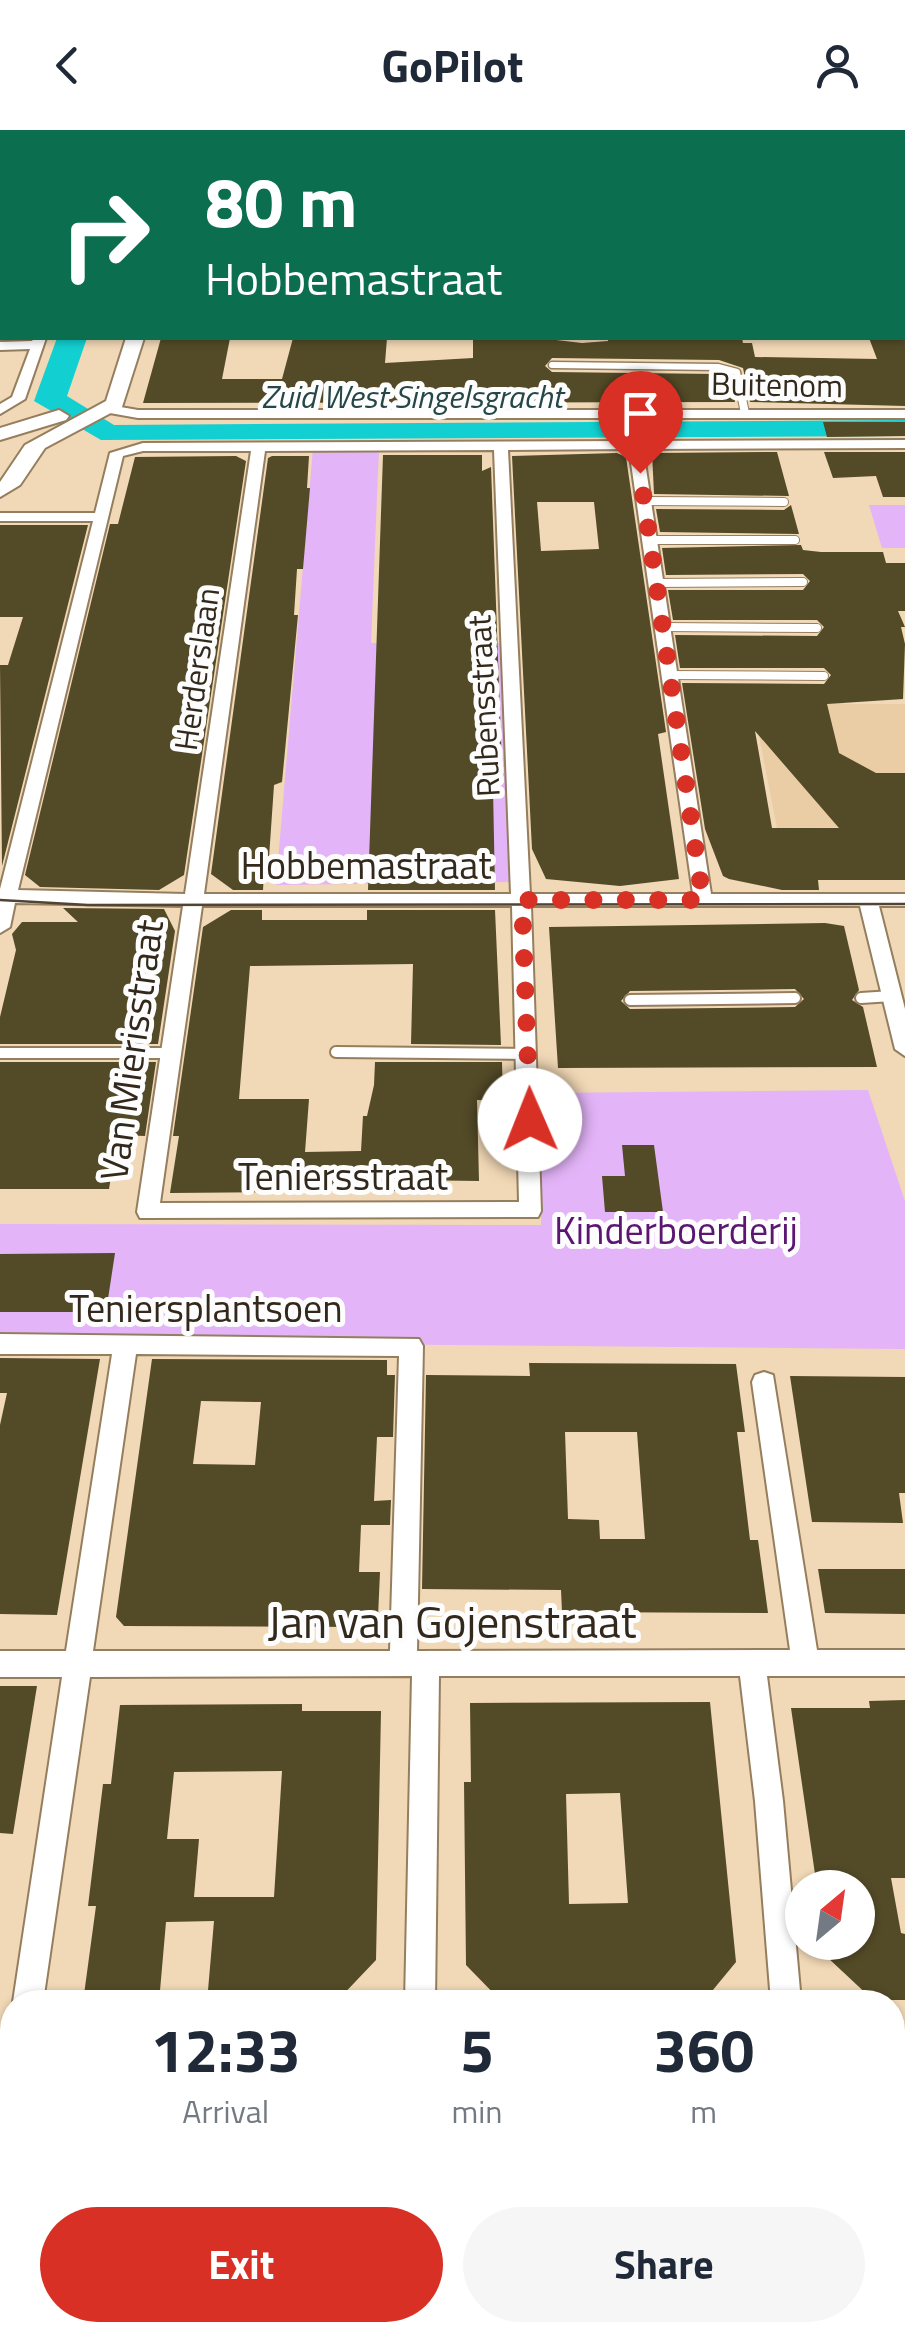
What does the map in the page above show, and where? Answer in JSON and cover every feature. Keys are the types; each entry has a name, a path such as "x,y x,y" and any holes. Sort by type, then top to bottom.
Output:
{"main road":[{"path":"98,409 99,392 115,340"},
{"path":"0,434 67,421 98,409 119,394 135,340"},
{"path":"0,491 16,481 23,462 36,446 67,421"},
{"path":"0,446 23,462"}],"street":[{"path":"0,346 38,341 18,399 0,410"},
{"name":"Buitenom","path":"98,409 138,414 905,414"},
{"path":"0,928 2,895 118,453 143,447 905,444"},
{"name":"Herderslaan","path":"194,900 258,446"},
{"name":"Rubensstraat","path":"501,446 529,1084"},
{"path":"635,446 703,900"},
{"path":"0,517 100,517"},
{"name":"Hobbemastraat","path":"2,895 62,900 905,900"},
{"name":"Van Mierisstraat","path":"148,1212 194,900"},
{"path":"868,900 905,1049"},
{"name":"Teniersstraat","path":"148,1212 530,1210 529,1084"},
{"name":"Teniersplantsoen","path":"0,1344 411,1346 414,1663"},
{"path":"30,1990 125,1346"},
{"path":"764,1382 805,1663"},
{"path":"414,1663 420,1990"},
{"path":"752,1663 770,1801 785,1990"},
{"name":"Jan van Gojenstraat","path":"0,1664 905,1663"}],"lane":[{"path":"552,365 718,367 737,372 745,413"},
{"path":"644,501 784,502"},
{"path":"650,540 794,540"},
{"path":"656,582 803,582"},
{"path":"663,627 817,628"},
{"path":"670,675 824,676"},
{"path":"861,998 892,996"},
{"path":"630,1000 796,998"},
{"path":"336,1052 528,1054"},
{"path":"0,1053 171,1053"}],"shaded area":[{"path":"842,699 844,704 905,704 905,827 777,828 752,700"}],"green space":[{"path":"313,448 379,448 371,643 509,643 512,882 276,885"},
{"path":"869,505 905,505 905,548 882,548"},
{"name":"Kinderboerderij","path":"868,1090 905,1201 905,1349 0,1341 0,1224 541,1225 543,1093"}],"water":[{"path":"56,340 86,340 67,396 114,425 905,420 905,436 101,440 34,401"}],"building":[{"path":"160,340 230,340 222,379 282,379 292,340 387,340 385,363 473,358 473,340 742,340 752,343 755,357 877,359 870,340 905,340 905,406 750,402 743,368 719,360 552,358 545,366 552,372 717,374 731,378 735,402 143,403"},
{"path":"823,422 905,422 905,436 827,437"},
{"path":"777,452 789,496 654,494 652,453"},
{"path":"824,452 905,452 905,497 883,497 876,476 833,478"},
{"path":"617,453 626,457 666,732 658,734 679,879 620,886 546,879 532,849 512,456","holes":["537,502 594,502 599,549 541,551"]},
{"path":"383,455 482,455 482,471 491,467 502,768 492,737 495,890 368,890"},
{"path":"236,456 246,461 184,875 159,890 40,887 25,875 110,524 118,524 135,457"},
{"path":"309,456 303,569 297,569 294,615 298,615 282,782 274,785 268,872 264,872 263,890 233,890 211,874 268,458"},
{"path":"791,505 799,534 660,532 656,509 784,510"},
{"path":"0,525 88,525 2,866 0,665 8,665 23,617 0,617"},
{"path":"801,545 803,550 821,552 883,552 886,563 905,563 905,611 898,611 905,627 901,627 905,644 903,699 827,704 839,753 876,773 905,773 905,880 818,880 819,890 782,890 723,876 705,829 682,683 824,684 831,675 824,668 680,668 675,635 817,636 824,627 817,620 673,620 668,590 803,590 810,581 803,574 666,575 662,548","holes":["755,731 839,828 772,828"]},
{"path":"63,908 164,909 175,931 158,1044 0,1044 0,1017 16,950 12,934 22,922 78,922"},
{"path":"231,910 262,910 262,920 367,920 367,910 495,910 501,1045 411,1044 413,964 250,966 239,1099 309,1099 305,1152 361,1151 363,1116 367,1116 374,1085 375,1062 502,1062 503,1101 477,1100 479,1181 409,1180 409,1191 170,1193 179,1136 173,1136 203,927"},
{"path":"825,923 844,926 859,990 852,1000 863,1007 877,1067 558,1068 549,927","holes":["795,989 804,999 795,1007 630,1009 621,1001 630,991"]},
{"path":"0,1062 156,1062 145,1136 118,1135 109,1189 0,1189"},
{"path":"622,1145 654,1145 663,1212 605,1212 602,1176 625,1176"},
{"path":"115,1253 106,1312 0,1312 0,1254"},
{"path":"0,1358 100,1359 57,1615 0,1614 0,1425 7,1393 0,1393"},
{"path":"152,1359 387,1360 387,1375 395,1375 393,1437 377,1437 374,1501 391,1500 390,1525 361,1525 359,1572 380,1572 378,1617 368,1627 124,1626 116,1617","holes":["201,1401 261,1402 255,1465 193,1464"]},
{"path":"529,1363 736,1364 745,1432 737,1432 750,1540 758,1540 768,1613 562,1612 561,1590 422,1589 426,1375 530,1376","holes":["565,1432 637,1432 645,1539 600,1539 599,1520 568,1519"]},
{"path":"790,1376 905,1377 905,1493 899,1493 903,1523 812,1522"},
{"path":"818,1569 905,1569 905,1614 825,1613"},
{"path":"0,1686 37,1686 13,1834 0,1833"},
{"path":"905,1700 905,1878 891,1878 901,1933 905,1934 905,1990 862,1990 830,1960 875,1960 875,1870 814,1870 791,1708 870,1708 869,1701"},
{"path":"710,1702 736,1962 713,1990 490,1990 466,1965 464,1782 471,1782 470,1703","holes":["620,1793 628,1903 569,1904 566,1794"]},
{"path":"302,1704 302,1711 381,1711 376,1960 347,1990 208,1990 214,1921 166,1922 160,1990 85,1990 96,1906 88,1906 103,1784 111,1784 120,1705","holes":["282,1771 274,1897 194,1897 199,1839 167,1839 174,1772"]}],"tram line":[{"path":"0,900 88,905 905,904"}],"route":[{"path":"530,1120 522,900 703,900 640,473"}],"water label":[{"name":"Zuid West Singelsgracht","path":"412,396"}]}
